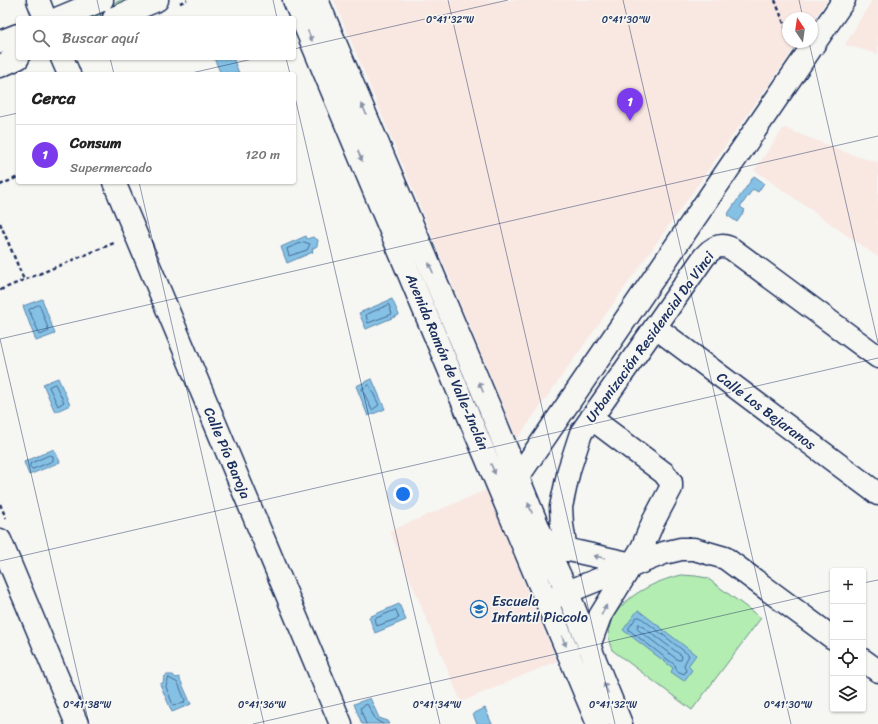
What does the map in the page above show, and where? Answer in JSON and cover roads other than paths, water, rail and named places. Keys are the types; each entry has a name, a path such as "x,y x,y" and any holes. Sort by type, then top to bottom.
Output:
{"street":[{"path":"38,0 44,16"},
{"path":"63,16 102,0"},
{"path":"119,16 157,0"},
{"name":"Avenida Ramón de Valle-Inclán","path":"294,0 504,496 598,724"},
{"name":"Avenida Ramón de Valle-Inclán","path":"317,0 491,411 545,544 567,591"},
{"path":"504,496 844,0"},
{"path":"0,42 16,36"},
{"path":"0,66 16,59"},
{"path":"63,60 68,72"},
{"name":"Calle Pío Baroja","path":"115,184 341,724"},
{"name":"Urbanización Residencial Da Vinci","path":"566,550 561,507 564,489 581,433 704,257 713,249 722,245 732,249 878,357"},
{"name":"Calle Los Bejaranos","path":"655,327 878,494"},
{"path":"589,646 603,611 642,548 653,522 671,488 670,482 664,473 591,418"},
{"path":"0,540 77,724"},
{"path":"545,544 632,564"},
{"path":"547,600 632,564 681,549 694,549 725,558 830,636"},
{"path":"567,591 621,724"},
{"path":"866,662 878,671"}],"water":[{"path":"215,60 234,60 239,72 220,72"},
{"path":"754,176 764,183 758,192 753,189 740,207 745,210 737,222 727,215"},
{"path":"306,236 307,239 313,237 318,240 317,246 312,249 313,252 287,263 281,247"},
{"path":"42,299 55,334 36,341 23,306"},
{"path":"392,299 399,315 366,329 359,313"},
{"path":"58,378 70,405 55,412 43,384"},
{"path":"372,379 385,409 368,416 356,386"},
{"path":"54,449 60,462 29,475 24,462"},
{"path":"399,604 406,620 375,633 369,617"},
{"path":"638,610 696,655 688,666 692,670 684,681 671,672 673,668 623,630"},
{"path":"167,675 173,675 176,678 179,677 191,704 172,712 160,684 163,683 164,677"},
{"path":"370,698 379,718 388,721 390,724 362,724 354,704"},
{"path":"485,708 492,724 477,724 473,714"}],"place":[{"name":"Consum","path":"630,121"},
{"name":"Escuela Infantil Piccolo","path":"479,609"}]}
